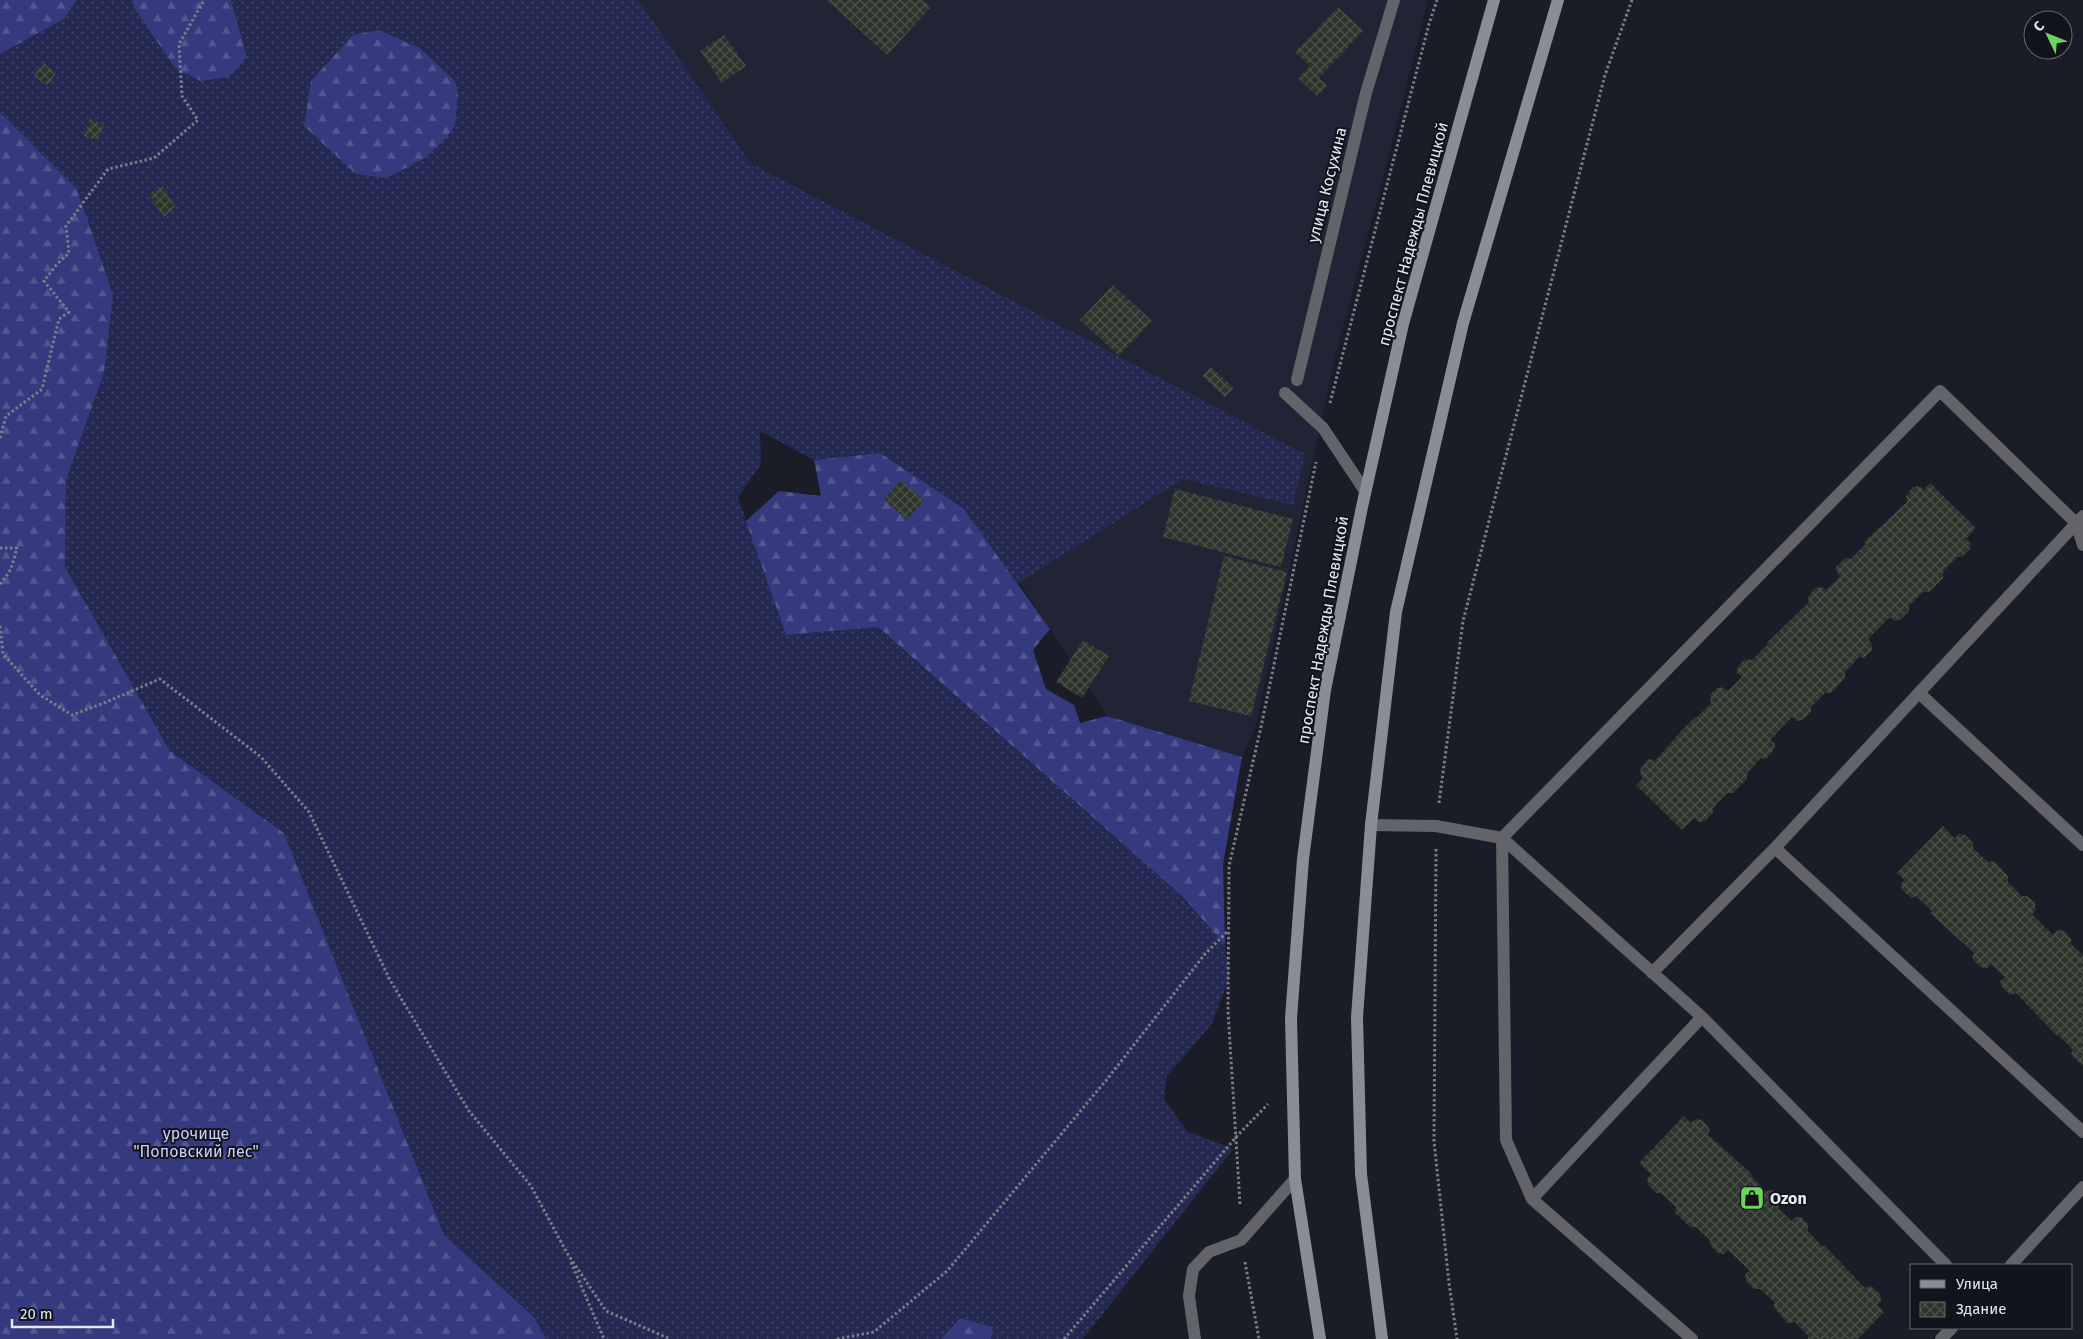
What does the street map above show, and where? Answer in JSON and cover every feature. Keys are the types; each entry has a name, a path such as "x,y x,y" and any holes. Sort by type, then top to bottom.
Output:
{"main road":[{"name":"проспект Надежды Плевицкой","path":"1320,1339 1295,1179 1291,1018 1303,859 1324,690 1365,490 1403,324 1494,0"},
{"path":"1382,1339 1361,1174 1357,1017 1371,825 1396,612 1463,324 1558,0"}],"street":[{"name":"улица Косухина","path":"1297,380 1366,93 1394,0"},
{"path":"1692,1339 1532,1199 1506,1140 1502,838 1940,391 2080,519 2083,545"},
{"path":"1285,393 1324,428 1365,490"},
{"path":"1652,974 1774,848 2080,519"},
{"path":"1919,693 2083,845"},
{"path":"1371,825 1436,826 1502,838 1702,1017 1945,1264"},
{"path":"1774,848 2083,1132"},
{"path":"1532,1199 1702,1017"},
{"path":"1195,1339 1189,1296 1193,1268 1208,1252 1242,1240 1295,1179"},
{"path":"2012,1264 2083,1187"},
{"path":"1941,1339 1951,1329"}],"path":[{"path":"0,438 6,416 42,389 60,319 69,312 44,281 57,264 69,253 66,226 108,169 154,158 198,120 182,96 179,44 204,0"},
{"path":"1259,1339 1242,1240 1228,1011 1228,866 1261,727 1324,428 1429,24 1437,0"},
{"path":"1457,1339 1448,1283 1434,1141 1436,826 1463,621 1605,75 1632,0"},
{"path":"0,548 18,548 11,569 0,585"},
{"path":"0,626 3,654 40,695 72,715 104,704 160,679 261,757 309,812 390,980 469,1111 531,1186 567,1253 604,1339"},
{"path":"837,1339 874,1332 947,1271 1108,1078 1204,954 1228,932"},
{"path":"1064,1339 1237,1136 1293,1079"},
{"path":"567,1253 606,1311 670,1339"}],"shaded area":[{"path":"77,0 132,0 134,8 247,57 231,0 639,0 750,163 1305,454 1293,505 1183,479 1017,584 963,508 880,453 814,460 760,431 761,464 738,497 786,635 877,627 1184,898 1225,945 1230,976 1212,1024 1167,1076 1164,1099 1187,1131 1233,1149 1083,1339 991,1339 993,1327 960,1318 941,1339 546,1339 535,1318 444,1235 284,833 170,751 65,567 66,480 104,373 77,189 0,112 0,54 64,19"},
{"path":"594,0 1428,0 1336,353 1255,728 1242,757 1107,716 714,115"}],"green space":[{"path":"0,0 77,0 64,19 0,54"},
{"path":"132,0 231,0 247,57 229,77 201,81 176,69 134,8"},
{"path":"379,30 421,49 455,81 458,95 455,126 446,138 425,158 386,178 356,174 304,126 311,81 353,35"},
{"name":"урочище \"Поповский лес\"","path":"0,112 77,189 113,295 104,373 66,480 65,567 170,751 284,833 444,1235 535,1318 546,1339 0,1339"},
{"path":"880,453 963,508 1050,629 1033,650 1046,689 1074,705 1080,723 1107,716 1242,757 1223,864 1225,945 1184,898 878,627 786,635 746,521 779,491 821,496 814,460"},
{"path":"960,1318 993,1327 991,1339 941,1339"}],"building":[{"path":"827,0 923,0 931,7 887,55"},
{"path":"1338,7 1363,31 1319,78 1327,86 1317,96 1298,78 1310,66 1295,52"},
{"path":"724,35 746,66 722,83 700,51"},
{"path":"43,63 56,73 48,86 34,76"},
{"path":"90,119 104,124 98,141 84,136"},
{"path":"163,186 176,208 163,217 149,194"},
{"path":"1113,285 1152,321 1119,356 1080,320"},
{"path":"1211,367 1234,388 1225,397 1202,376"},
{"path":"901,480 924,501 907,520 884,499"},
{"path":"1930,483 1976,528 1966,539 1971,543 1970,549 1962,557 1957,557 1943,571 1943,578 1929,592 1923,592 1909,606 1909,611 1901,619 1895,621 1890,617 1868,639 1872,643 1872,650 1864,658 1859,657 1845,672 1845,678 1831,693 1825,693 1811,707 1811,712 1803,720 1797,721 1792,717 1770,740 1775,744 1774,750 1766,759 1761,758 1747,773 1747,779 1733,793 1727,793 1713,808 1713,813 1705,821 1699,822 1694,818 1682,830 1636,785 1643,778 1640,774 1641,768 1649,759 1655,761 1681,731 1711,703 1710,695 1717,688 1721,687 1728,691 1742,677 1737,673 1738,667 1745,659 1752,660 1809,602 1808,597 1815,588 1821,587 1826,590 1840,577 1835,568 1845,558 1851,559 1866,544 1864,542 1907,502 1906,496 1913,487 1919,486 1924,490"},
{"path":"1175,489 1293,519 1281,567 1163,537"},
{"path":"1224,556 1287,572 1251,716 1189,701"},
{"path":"1083,640 1109,656 1082,698 1056,682"},
{"path":"1943,826 1954,838 1959,834 1965,835 1973,843 1973,848 1988,862 1994,861 2008,876 2008,882 2022,896 2027,896 2035,903 2036,910 2032,914 2053,935 2057,930 2064,931 2071,939 2071,944 2083,955 2083,1066 2073,1057 2071,1053 2073,1050 2016,993 2010,995 2002,987 2000,981 2005,977 1991,964 1987,968 1980,967 1972,958 1974,953 1930,913 1932,911 1916,896 1911,898 1902,890 1901,884 1905,880 1897,873"},
{"path":"1684,1116 1691,1123 1695,1119 1702,1120 1710,1129 1708,1135 1752,1174 1751,1176 1766,1191 1773,1190 1780,1197 1781,1203 1778,1208 1791,1221 1795,1217 1801,1217 1808,1224 1808,1231 1865,1288 1871,1286 1880,1294 1881,1300 1877,1305 1884,1312 1858,1339 1808,1339 1808,1336 1795,1322 1788,1323 1774,1308 1774,1302 1760,1289 1754,1289 1746,1281 1745,1274 1750,1271 1728,1250 1724,1254 1718,1253 1710,1245 1710,1240 1696,1227 1690,1227 1675,1213 1676,1207 1661,1193 1656,1193 1648,1185 1647,1179 1651,1174 1639,1163"}],"place":[{"name":"Ozon","path":"1752,1198"}]}
